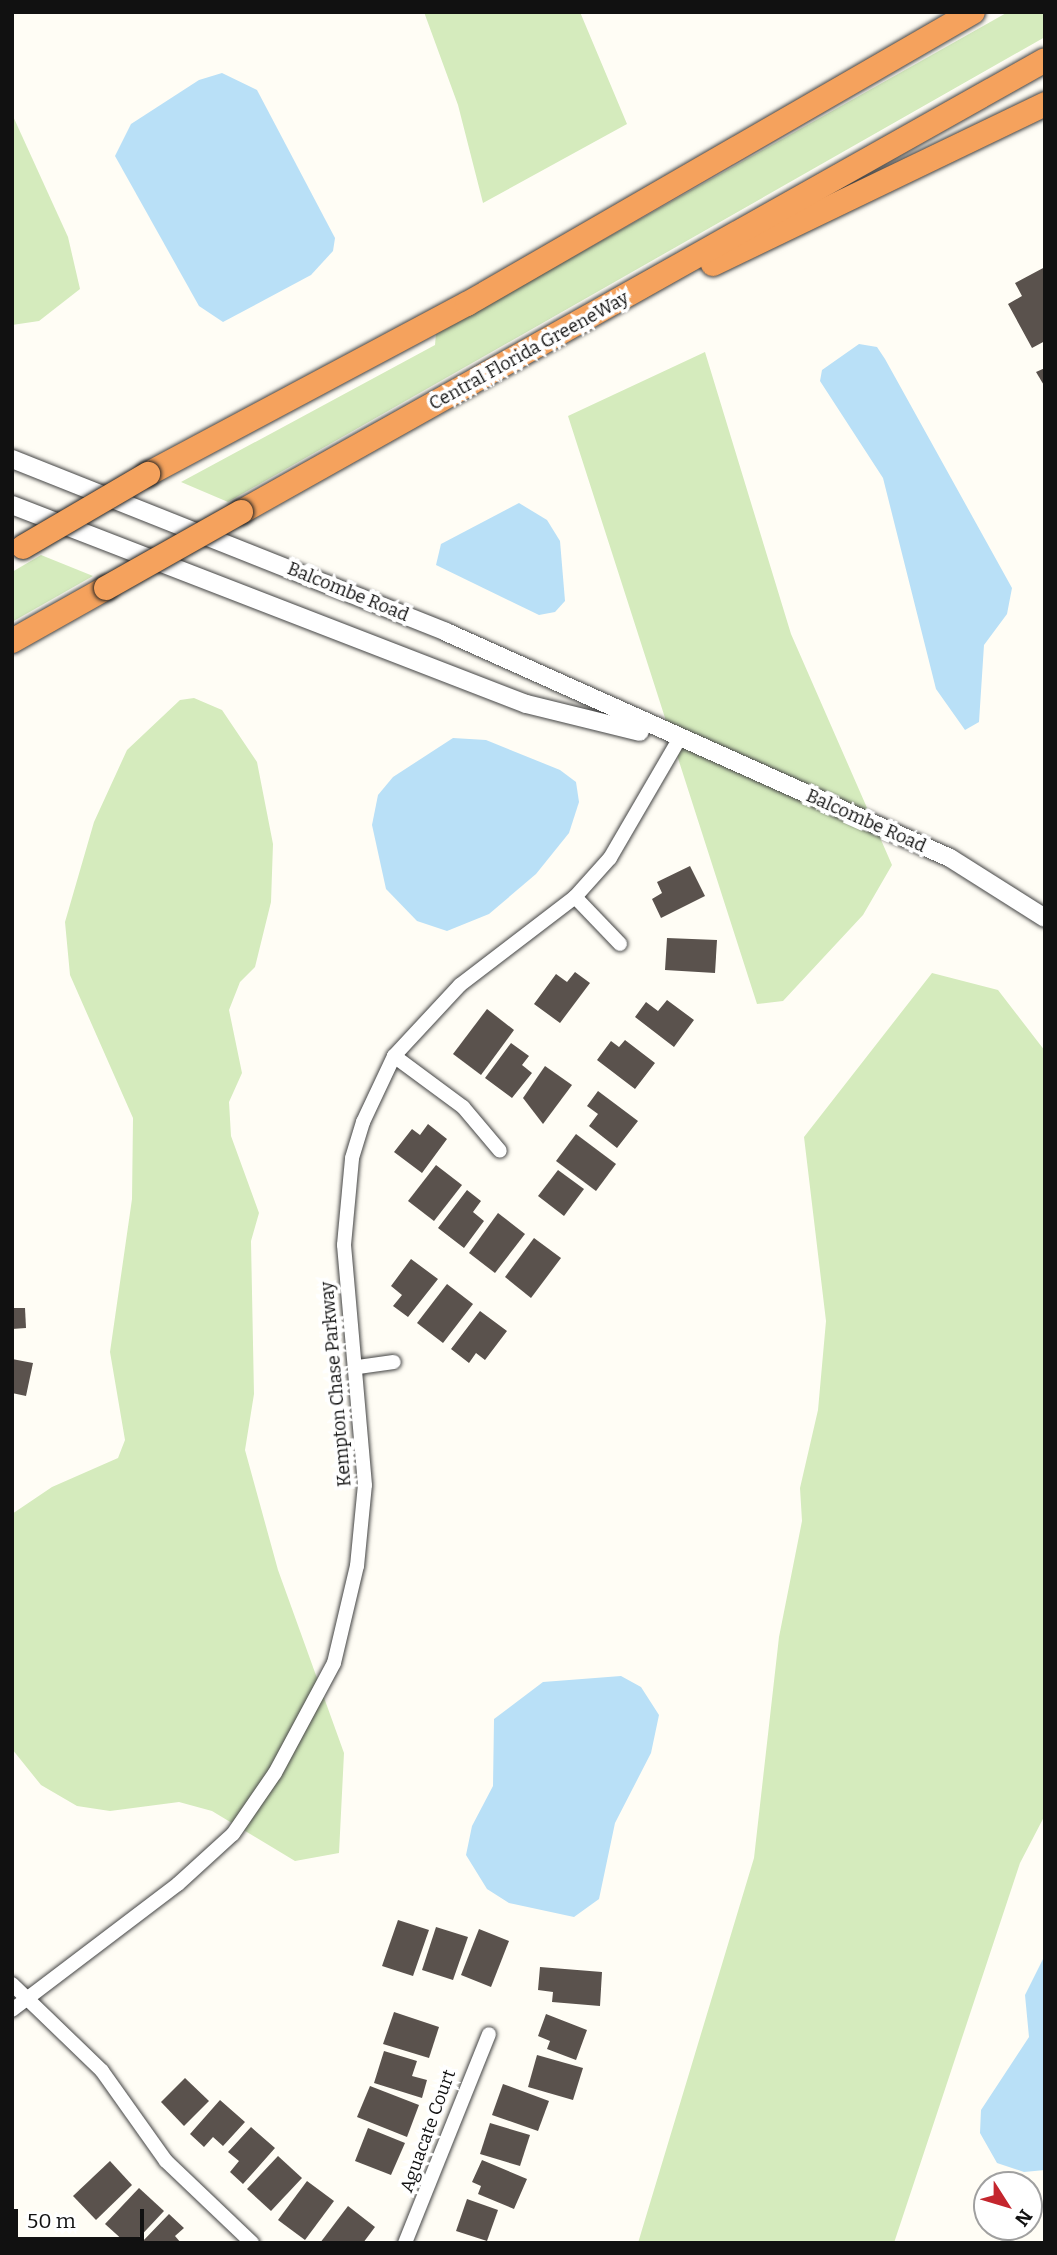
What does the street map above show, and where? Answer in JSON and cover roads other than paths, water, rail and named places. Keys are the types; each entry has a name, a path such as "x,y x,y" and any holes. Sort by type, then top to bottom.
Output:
{"highway":[{"path":"18,550 148,474 467,304 973,12"},
{"name":"Central Florida GreeneWay","path":"12,641 1045,60"},
{"path":"501,366 1045,104"}],"street":[{"name":"Balcombe Road","path":"12,459 446,632 678,741 950,858 1045,918"},
{"name":"Balcombe Road","path":"12,505 526,704 678,741"},
{"name":"Kempton Chase Parkway","path":"12,2010 233,1834 275,1773 334,1662 357,1566 366,1485 358,1367 344,1245 352,1158 394,1056 460,985 575,897 610,858 678,741"},
{"path":"575,897 620,944"},
{"path":"394,1056 463,1107 500,1151"},
{"path":"358,1367 394,1362"},
{"path":"12,1984 102,2071 166,2161 252,2243"},
{"name":"Aguacate Court","path":"405,2243 465,2082 489,2034"}],"water":[{"path":"222,73 257,90 335,238 333,251 311,275 223,322 199,306 115,156 131,124 199,80"},
{"path":"859,344 877,347 885,359 1012,588 1007,614 984,645 979,722 965,730 936,689 883,478 820,381 822,370"},
{"path":"519,503 547,520 560,541 565,601 555,612 539,615 436,565 441,544"},
{"path":"453,738 486,740 560,770 576,782 579,802 569,833 536,874 489,914 447,931 417,921 386,889 372,825 378,795 393,777"},
{"path":"621,1676 641,1687 659,1715 651,1753 615,1823 599,1899 574,1917 509,1903 487,1889 466,1855 472,1826 493,1786 494,1719 543,1682"},
{"path":"1045,1955 1045,2170 1034,2171 1021,2171 997,2163 980,2133 981,2110 1029,2037 1025,1995"}]}
